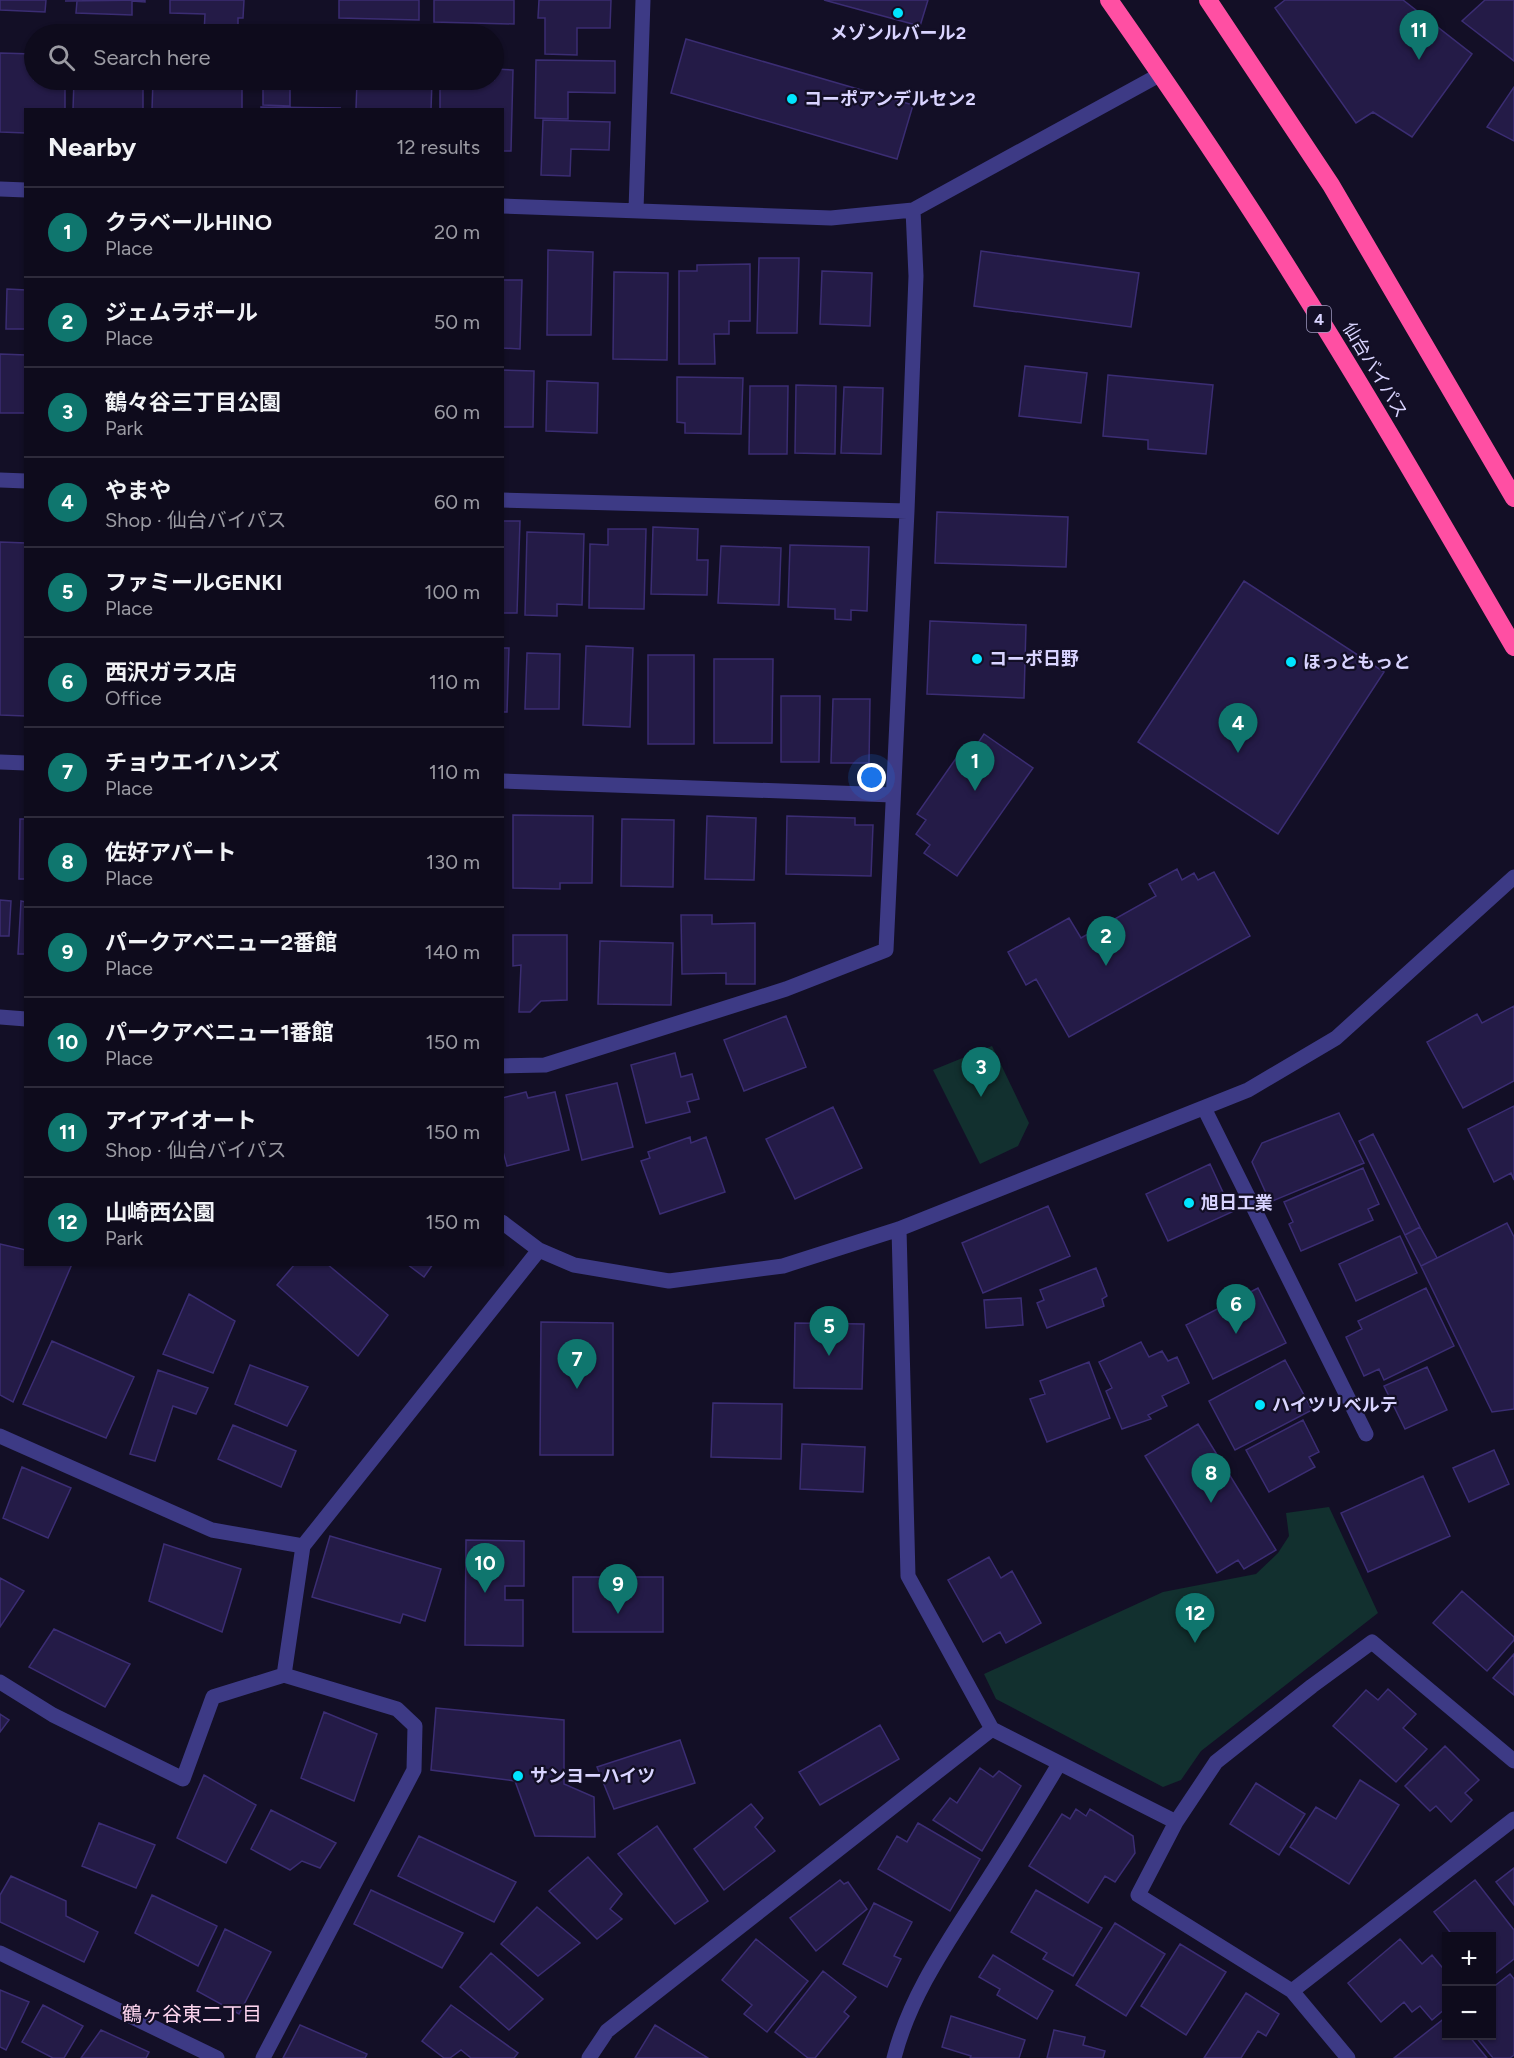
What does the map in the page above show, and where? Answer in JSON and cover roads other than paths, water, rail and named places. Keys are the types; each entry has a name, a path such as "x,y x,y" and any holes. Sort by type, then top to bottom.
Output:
{"highway":[{"name":"仙台バイパス","path":"1109,0 1161,74 1298,283 1514,647"},
{"path":"1208,0 1331,185 1514,498"}],"street":[{"path":"636,210 643,0"},
{"path":"504,206 831,218 913,210 1161,74"},
{"path":"0,189 24,190"},
{"path":"504,1066 545,1065 786,989 886,950 916,276 913,210"},
{"path":"0,480 24,481"},
{"path":"504,500 907,511"},
{"path":"0,762 24,763"},
{"path":"504,781 893,795"},
{"path":"504,1224 539,1250 574,1265 669,1281 783,1266 899,1229 1248,1090 1336,1038 1514,876"},
{"path":"0,1017 24,1019"},
{"path":"1204,1108 1366,1434"},
{"path":"899,1229 908,1576 992,1729 1176,1822"},
{"path":"284,1675 303,1546 539,1250"},
{"path":"0,1436 212,1530 303,1546"},
{"path":"1348,2058 1292,1991 1138,1895 1176,1822 1216,1762 1372,1642 1514,1761"},
{"path":"0,1682 53,1715 183,1779 213,1697 284,1675 396,1709 415,1726 414,1770 263,2058"},
{"path":"589,2058 607,2031 992,1729"},
{"path":"894,2058 897,2043 928,1974 1059,1764"},
{"path":"1292,1991 1514,1819"},
{"path":"0,1953 217,2058"}],"place":[{"name":"メゾンルバール2","path":"898,13"},
{"name":"アイアイオート","path":"1419,60"},
{"name":"コーポアンデルセン2","path":"792,99"},
{"name":"コーポ日野","path":"977,659"},
{"name":"ほっともっと","path":"1291,662"},
{"name":"やまや","path":"1238,753"},
{"name":"クラベールHINO","path":"975,791"},
{"name":"ジェムラポール","path":"1106,966"},
{"name":"鶴々谷三丁目公園","path":"981,1097"},
{"name":"旭日工業","path":"1189,1203"},
{"name":"西沢ガラス店","path":"1236,1334"},
{"name":"ファミールGENKI","path":"829,1356"},
{"name":"チョウエイハンズ","path":"577,1389"},
{"name":"ハイツリベルテ","path":"1260,1405"},
{"name":"佐好アパート","path":"1211,1503"},
{"name":"パークアベニュー1番館","path":"485,1593"},
{"name":"パークアベニュー2番館","path":"618,1614"},
{"name":"山崎西公園","path":"1195,1643"},
{"name":"サンヨーハイツ","path":"518,1776"}],"district":[{"name":"鶴ヶ谷東二丁目","path":"192,2014"}]}
